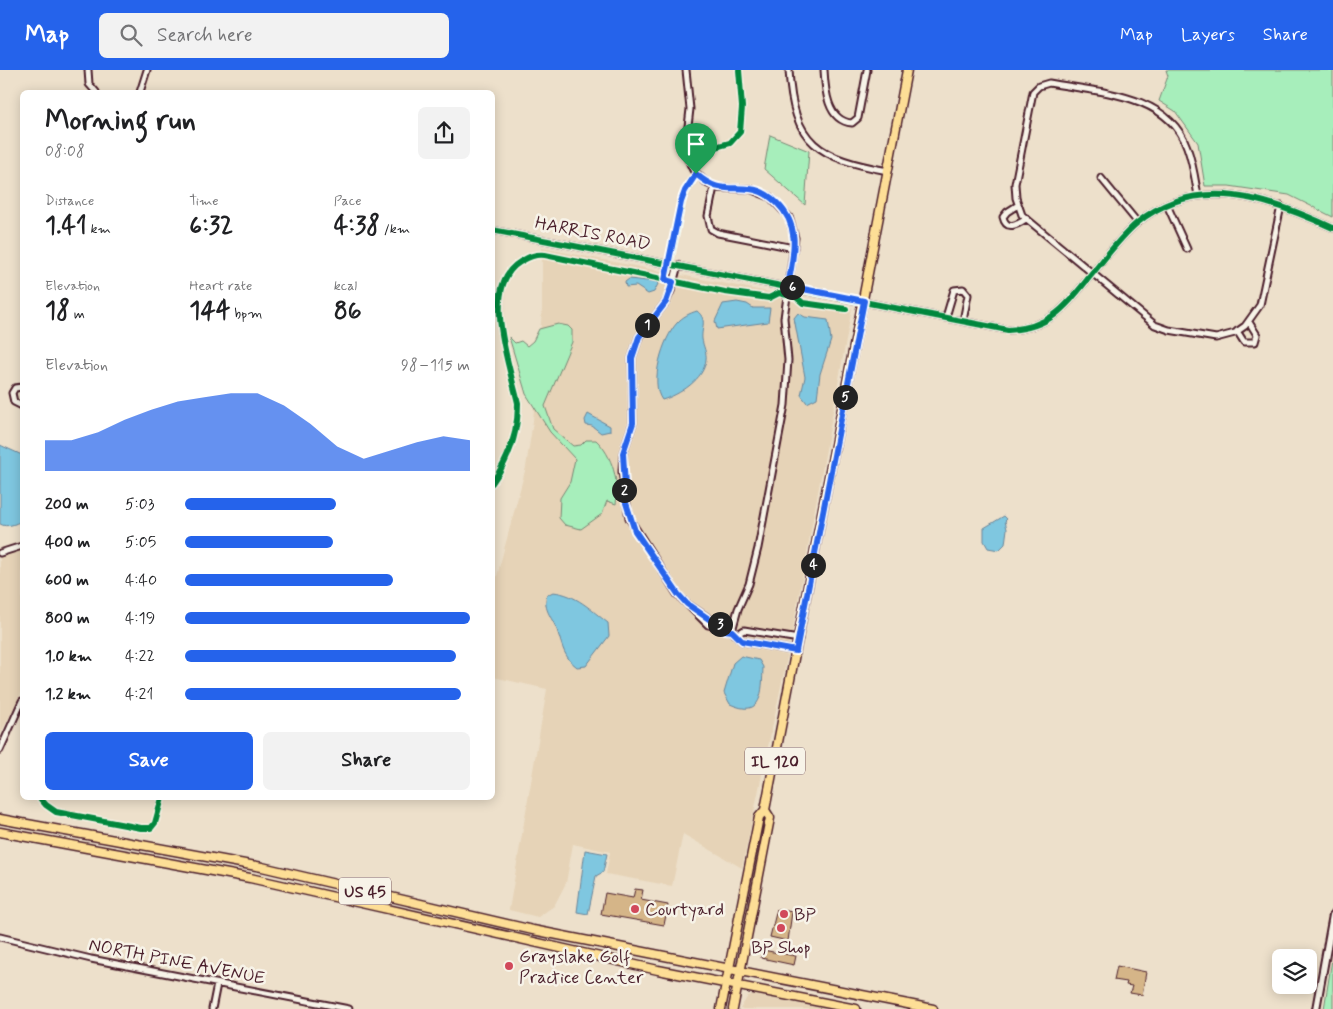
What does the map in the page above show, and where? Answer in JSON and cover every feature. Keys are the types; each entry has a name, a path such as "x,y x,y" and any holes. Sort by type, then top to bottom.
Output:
{"main road":[{"name":"IL 120","path":"732,1009 770,818 766,810 908,70"},
{"path":"721,1009 759,816 766,810"},
{"name":"US 45","path":"0,819 262,867 533,930 933,1009"},
{"name":"US 45","path":"0,832 276,883 616,961 856,1009"}],"street":[{"path":"88,70 89,84 94,90"},
{"path":"141,90 146,70"},
{"path":"686,70 690,109 685,153 696,174 714,187 750,189 770,197 789,217 794,228 794,248 784,318 788,367 785,405 758,548 749,584 738,609 734,633"},
{"path":"789,70 791,98 796,119 813,142 827,154 840,160 888,171"},
{"path":"824,70 830,108 844,121 852,124 858,118 867,70"},
{"path":"1198,196 1187,146 1177,129 1163,115 1137,100 1049,83 1039,86 1032,96 1015,184 1018,205 1026,220 1142,316 1162,328 1206,338 1223,337 1237,331 1249,322 1257,312 1262,298 1281,206"},
{"path":"1102,178 1138,223"},
{"path":"714,187 708,216 711,229 718,233 794,248"},
{"path":"1092,275 1138,223 1168,205 1198,196 1227,195 1281,206 1333,228"},
{"path":"1018,205 1007,212 1003,217 1004,222 1008,226 1015,226 1026,220"},
{"path":"1168,205 1187,249"},
{"name":"HARRIS ROAD","path":"495,231 1008,330 1028,328 1043,323 1067,306 1092,275"},
{"path":"678,265 666,302 639,337 632,358 633,423 623,453 622,472 630,520 678,594 687,604 725,630 734,633 742,641 796,651"},
{"path":"946,317 954,290 963,289 968,295 963,321"},
{"path":"1237,331 1247,343 1255,342 1257,335 1249,322"},
{"path":"20,387 15,388 12,393 14,402 20,405"},
{"path":"0,554 20,547"},
{"path":"734,633 744,630 799,639"},
{"path":"0,750 20,705"},
{"path":"1316,1009 1333,915"},
{"name":"NORTH PINE AVENUE","path":"0,938 91,959 349,1009"},
{"path":"212,1009 217,984"}],"shaded area":[{"path":"542,248 852,308 790,644 742,868 683,834 672,886 606,874 610,852 573,844 566,883 554,906 538,917 509,910 547,689 495,677 495,583 526,467 533,421 542,310"},
{"path":"20,551 20,696 0,735 0,557"},
{"path":"758,993 840,1009 740,1009 748,996"}],"green space":[{"path":"1166,70 1333,70 1333,217 1289,195 1229,186 1205,186 1198,143 1175,111 1159,101 1168,76"},
{"path":"770,135 809,151 805,205 764,169"},
{"path":"558,324 568,326 572,330 572,342 545,406 553,429 573,446 581,445 586,440 596,440 611,461 617,487 616,504 607,501 602,514 581,529 565,525 559,518 560,498 570,482 575,459 550,432 526,394 509,337 515,343 521,341 527,346 533,341 539,329"},
{"path":"1333,953 1333,1009 1324,1009"}],"water":[{"path":"629,279 656,282 658,284 654,292 648,294 636,286 626,287 625,282"},
{"path":"737,302 747,304 753,308 770,308 768,322 717,329 715,321 723,304"},
{"path":"697,311 703,321 702,339 706,357 705,366 690,385 662,400 658,392 657,372 663,349 677,323"},
{"path":"798,313 805,317 828,320 831,340 820,374 817,398 807,403 801,395 805,377 794,318"},
{"path":"588,414 610,426 610,431 601,433 592,426 586,425 585,420"},
{"path":"0,445 20,454 20,522 8,526 0,524"},
{"path":"1004,516 1007,519 1005,521 1007,529 1005,544 999,550 988,548 984,541 984,528"},
{"path":"553,592 576,599 608,623 609,636 586,666 577,667 564,652 546,605 547,595"},
{"path":"741,656 759,660 763,667 761,694 755,705 749,708 741,708 730,704 724,693 733,663"},
{"path":"585,850 607,854 603,872 596,876 588,914 577,912"}],"building":[{"name":"Courtyard","path":"635,889 643,890 641,900 668,905 664,925 601,914 605,893 633,898"},
{"path":"777,909 792,912 788,941 770,937"},
{"name":"BP","path":"762,950 796,956 794,965 761,958"},
{"path":"1117,966 1146,972 1142,995 1130,993 1132,986 1126,985 1127,982 1114,980"}],"cycle path":[{"path":"689,161 704,150 730,143 740,132 742,107 739,70"},
{"path":"668,271 683,196 696,174"},
{"path":"495,231 1008,330 1034,326 1054,316 1070,300 1130,229 1160,208 1184,199 1209,195 1259,200 1309,217 1333,228"},
{"path":"495,478 512,445 518,414 518,403 501,328 500,308 502,289 508,273 526,259 535,255 545,255 725,292 769,298 779,293 796,297 803,303 846,309"},
{"path":"42,800 56,812 141,828 151,828 155,823 161,800"}],"place":[{"name":"Courtyard","path":"635,909"},
{"name":"BP","path":"784,914"},
{"name":"BP Shop","path":"781,928"},
{"name":"Grayslake Golf Practice Center","path":"509,966"}],"route":[{"path":"696,174 708,184 718,188 750,189 763,193 776,202 789,217 794,228 795,238 788,286 864,301 796,651 742,641 732,631 725,630 721,625 687,604 678,594 635,531 629,518 622,472 623,453 633,423 632,358 639,337 666,302 671,291 673,282 665,280 670,263 682,196 696,174"}]}
